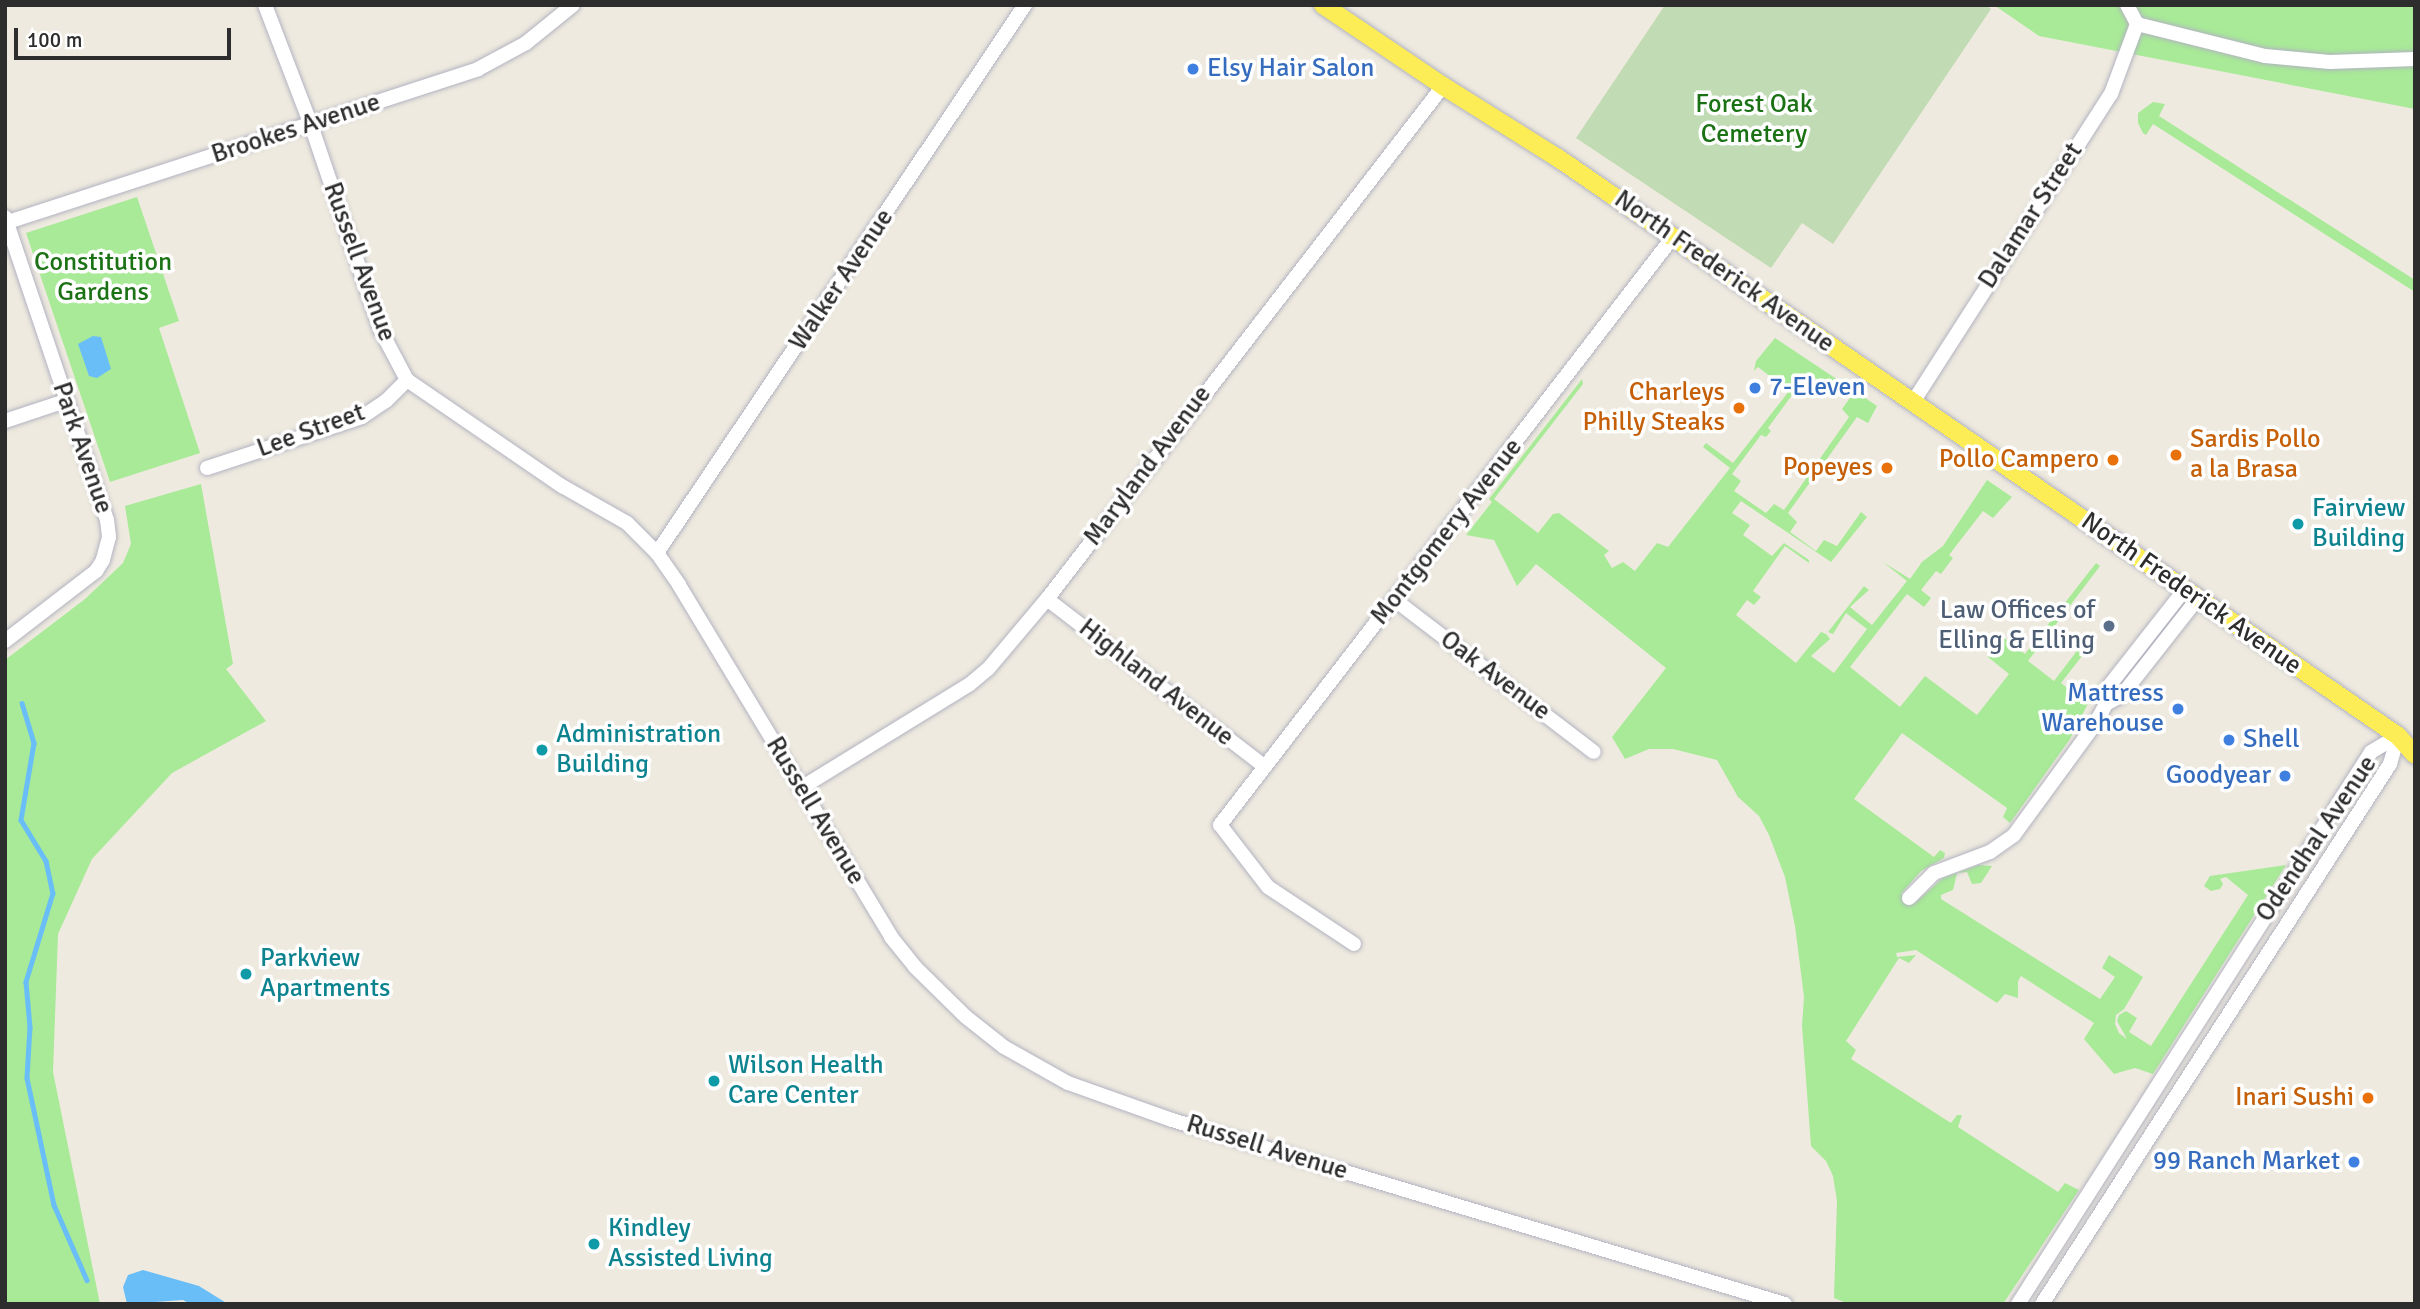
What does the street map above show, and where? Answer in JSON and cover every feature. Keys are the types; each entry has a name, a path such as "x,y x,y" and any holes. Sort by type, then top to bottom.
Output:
{"main road":[{"name":"North Frederick Avenue","path":"1323,5 1443,86 1517,130 2191,594 2406,737 2415,755"}],"street":[{"name":"Russell Avenue","path":"265,5 310,125 380,329 407,380 551,478 626,523 657,554 891,937 915,967 967,1017 1004,1046 1068,1083 1172,1120 1785,1304"},
{"name":"Brookes Avenue","path":"6,221 478,69 526,43 573,5"},
{"name":"Walker Avenue","path":"657,554 1025,5"},
{"path":"2127,5 2137,24 2297,61 2415,59"},
{"name":"Dalamar Street","path":"1913,402 2111,94 2137,24"},
{"name":"Maryland Avenue","path":"801,788 970,684 988,670 1047,599 1443,86"},
{"name":"Park Avenue","path":"5,641 96,571 109,537 107,520 6,221"},
{"name":"Montgomery Avenue","path":"1354,944 1268,887 1220,825 1673,237"},
{"name":"Lee Street","path":"207,468 362,417 386,401 407,380"},
{"path":"5,421 65,401"},
{"path":"1909,898 1934,873 1990,852 2014,835 2083,742 2106,704 2109,686 2191,594"},
{"name":"Highland Avenue","path":"1047,599 1265,767"},
{"name":"Oak Avenue","path":"1395,600 1594,752"},
{"name":"Odendhal Avenue","path":"2046,1301 2406,737"},
{"name":"Odendhal Avenue","path":"2018,1304 2371,752 2406,737"},
{"name":"Russell Avenue","path":"1670,1270 1756,1304"}],"green space":[{"name":"Forest Oak Cemetery","path":"1665,5 1986,5 1991,9 1833,244 1802,223 1771,268 1576,138"},
{"path":"1994,5 2415,5 2415,109 2039,36"},
{"path":"2153,102 2165,104 2159,116 2415,280 2415,292 2153,124 2146,135 2143,133 2138,123 2138,113"},
{"name":"Constitution Gardens","path":"137,197 179,321 159,328 200,453 110,482 26,233"},
{"path":"1775,338 1838,380 1830,392 1819,387 1810,399 1808,397 1820,381 1808,373 1768,428 1771,431 1766,437 1761,435 1732,474 1741,481 1734,491 1766,513 1774,504 1784,510 1849,417 1842,409 1855,391 1877,406 1868,423 1857,417 1788,513 1797,522 1790,532 1816,551 1824,540 1837,546 1861,512 1867,517 1831,562 1741,501 1732,513 1750,525 1743,535 1772,556 1784,543 1809,560 1809,563 1785,546 1753,591 1761,597 1754,605 1747,600 1736,615 1796,663 1821,632 1830,639 1811,656 1834,673 1867,629 1846,613 1833,634 1828,632 1864,586 1869,590 1850,607 1872,625 1907,581 1883,562 1910,579 1922,562 1943,546 1987,480 2012,497 1993,518 1983,511 1949,555 1953,558 1941,574 1936,571 1921,590 1931,598 1924,607 1907,594 1850,667 1900,707 1925,676 1977,715 2009,674 1988,657 2003,637 2025,654 2096,563 2100,566 2028,661 2054,681 2083,643 2089,647 2061,683 2083,701 2099,682 2070,739 2010,823 2003,817 2007,808 1902,733 1854,799 1934,857 1940,850 1945,853 1944,858 1921,871 1901,894 1915,903 1943,878 1979,865 1992,866 1981,883 1972,884 1967,872 1957,873 1953,890 1941,895 1941,899 2100,999 2115,977 2102,968 2109,955 2143,977 2124,1009 2116,1015 2115,1024 2119,1033 2127,1039 2117,1021 2119,1015 2126,1011 2137,1018 2129,1032 2151,1046 2248,895 2226,877 2220,879 2223,884 2220,889 2211,891 2204,886 2210,876 2286,865 2153,1074 2135,1068 2114,1074 2084,1039 2094,1023 2021,976 2018,981 2018,998 2005,994 1997,1003 1916,950 1896,953 1897,957 1916,955 1909,963 1899,958 1846,1041 1856,1050 1851,1059 1951,1123 1957,1115 1962,1115 1958,1127 2058,1192 2065,1183 2079,1190 2003,1304 1849,1304 1834,1298 1837,1201 1833,1176 1826,1161 1811,1146 1802,1026 1804,997 1795,926 1785,877 1769,835 1759,816 1738,797 1717,760 1673,749 1649,749 1625,759 1612,737 1666,668 1536,564 1517,586 1494,540 1466,535 1492,502 1489,499 1582,379 1583,384 1494,499 1538,533 1553,514 1559,513 1609,551 1604,555 1612,568 1623,562 1635,571 1657,543 1668,547 1730,468 1703,447 1706,443 1733,463 1789,391 1758,367 1754,371 1756,361"},
{"path":"201,484 233,664 226,669 266,721 172,773 92,859 58,934 53,1072 100,1304 5,1304 5,660 85,599 123,563 131,544 125,506"}],"water":[{"path":"93,336 101,337 111,369 97,378 89,376 78,344"},
{"path":"143,1270 199,1286 228,1304 190,1304 183,1300 127,1304 123,1287 128,1275"}],"waterway":[{"path":"22,703 34,743 21,820 46,861 53,893 26,982 30,1027 27,1078 54,1205 87,1280"}],"place":[{"name":"Elsy Hair Salon","path":"1193,69"},
{"name":"7-Eleven","path":"1755,388"},
{"name":"Charleys Philly Steaks","path":"1739,408"},
{"name":"Sardis Pollo a la Brasa","path":"2176,455"},
{"name":"Pollo Campero","path":"2113,460"},
{"name":"Popeyes","path":"1887,468"},
{"name":"Fairview Building","path":"2298,524"},
{"name":"Law Offices of Elling & Elling","path":"2109,626"},
{"name":"Mattress Warehouse","path":"2178,709"},
{"name":"Shell","path":"2229,740"},
{"name":"Administration Building","path":"542,750"},
{"name":"Goodyear","path":"2285,776"},
{"name":"Parkview Apartments","path":"246,974"},
{"name":"Wilson Health Care Center","path":"714,1081"},
{"name":"Inari Sushi","path":"2368,1098"},
{"name":"99 Ranch Market","path":"2354,1162"},
{"name":"Kindley Assisted Living","path":"594,1244"}]}
